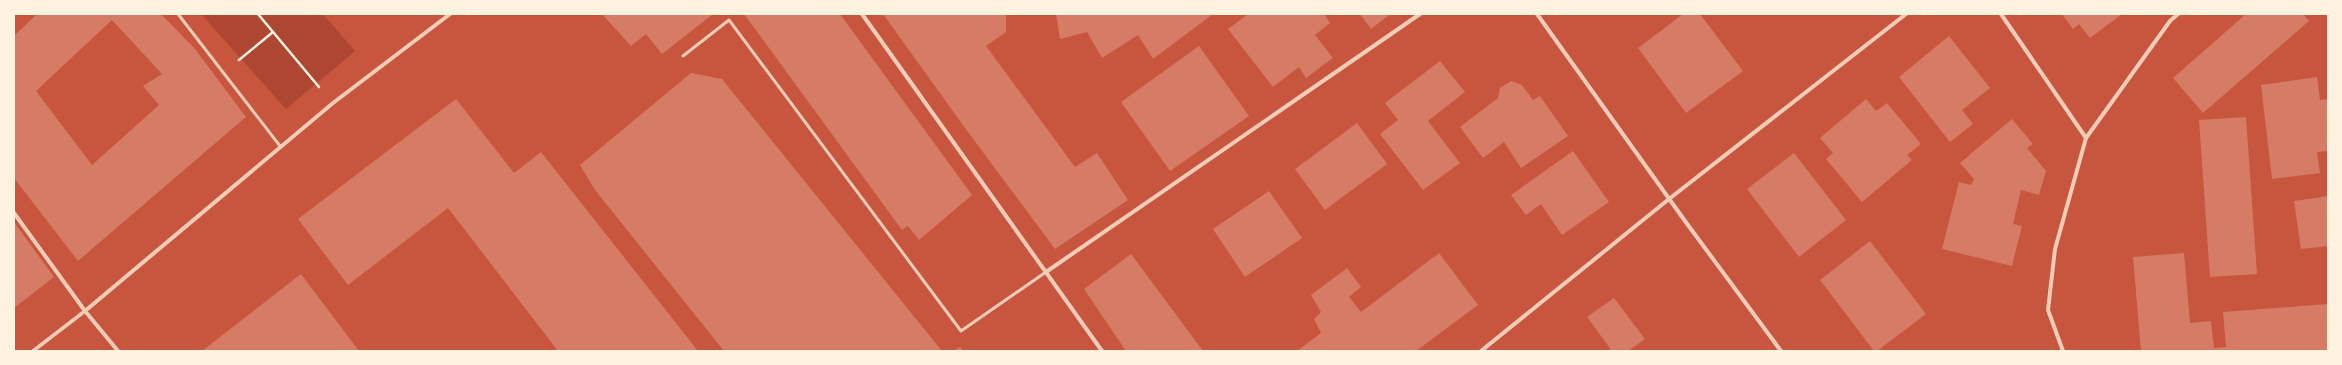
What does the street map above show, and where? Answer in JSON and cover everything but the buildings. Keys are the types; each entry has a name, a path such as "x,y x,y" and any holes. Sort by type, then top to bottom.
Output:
{"street":[{"path":"33,351 85,311 333,103 450,14"},
{"path":"862,14 1102,351"},
{"path":"1046,272 1420,14"},
{"path":"1537,14 1669,199 1781,351"},
{"path":"1481,351 1669,199 1906,14"},
{"path":"2001,14 2086,138"},
{"path":"2063,351 2048,310 2055,249 2086,138 2170,21 2178,14"},
{"path":"14,213 85,311 118,351"}],"lane":[{"path":"178,14 225,72 280,146"},
{"path":"683,56 729,20 962,331 1046,272"}],"path":[{"path":"258,14 333,103"},
{"path":"225,72 273,32"}],"shaded area":[{"path":"201,14 323,14 355,51 286,109"}]}
